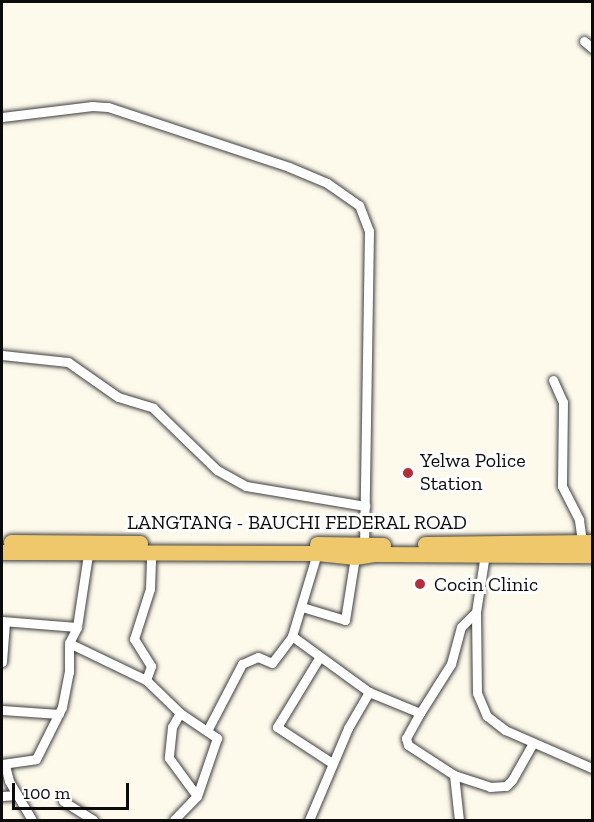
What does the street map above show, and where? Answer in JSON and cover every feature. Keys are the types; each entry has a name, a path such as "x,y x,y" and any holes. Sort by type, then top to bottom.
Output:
{"main road":[{"name":"LANGTANG - BAUCHI FEDERAL ROAD","path":"2,542 360,551 587,542"},
{"path":"2,552 88,554 360,551 374,554 592,555"}],"street":[{"path":"584,42 592,48"},
{"path":"2,117 92,106 108,107 289,167 327,183 359,205 369,231 365,506 360,551 345,620 302,607"},
{"path":"2,355 68,362 118,397 153,408 217,470 246,486 365,506"},
{"path":"553,380 563,402 562,486 587,542"},
{"path":"146,680 151,666 134,639 150,589 151,553"},
{"path":"207,731 242,664 258,657 272,663 292,636 317,553"},
{"path":"32,820 16,795 3,765 36,759 59,714 69,672 69,643 77,627 88,554"},
{"path":"485,554 476,612 478,702 487,716 505,730 592,768"},
{"path":"476,612 461,627 451,664 420,713 406,742 454,775 490,786 506,786 533,743"},
{"path":"2,662 3,621 77,627"},
{"path":"292,636 369,692 420,713"},
{"path":"69,643 146,680 180,713 217,738 197,796 174,820"},
{"path":"320,658 278,727 332,763"},
{"path":"309,820 332,763 369,692"},
{"path":"2,710 59,714"},
{"path":"180,713 172,727 169,758 197,796"},
{"path":"454,775 459,820"},
{"path":"2,796 16,795"},
{"path":"63,801 93,820"}],"place":[{"name":"Yelwa Police Station","path":"408,473"},
{"name":"Cocin Clinic","path":"420,584"}]}
